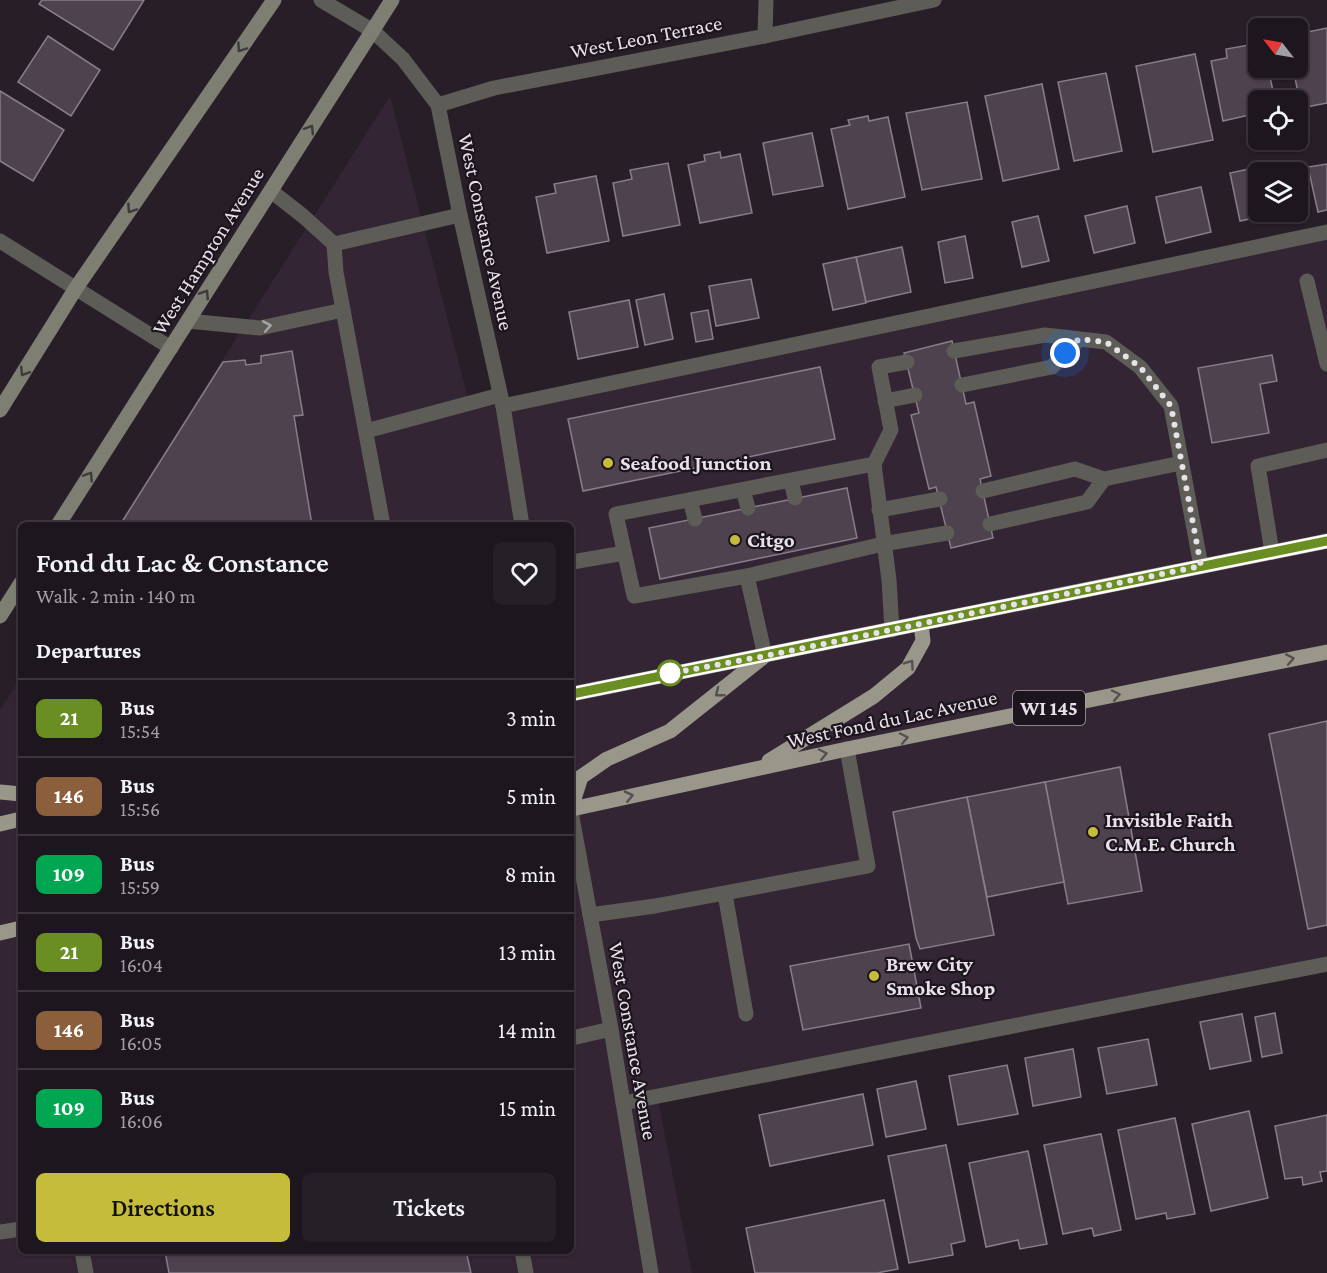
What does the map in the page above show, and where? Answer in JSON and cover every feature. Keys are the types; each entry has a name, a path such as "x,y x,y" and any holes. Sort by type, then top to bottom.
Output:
{"main road":[{"path":"0,410 76,288 274,0"},
{"name":"West Hampton Avenue","path":"60,522 392,0"},
{"path":"574,694 1327,541"},
{"path":"0,616 18,588"},
{"path":"759,768 874,696 908,668 923,641 921,623"},
{"name":"West Fond du Lac Avenue","path":"574,807 1327,652"},
{"path":"574,800 581,777 607,759 670,731 765,656"},
{"path":"0,792 18,794"},
{"path":"0,824 18,820"},
{"path":"0,933 18,929"}],"street":[{"name":"West Constance Avenue","path":"321,0 373,31 403,59 438,105 501,401 521,522"},
{"path":"765,36 766,0"},
{"name":"West Leon Terrace","path":"438,105 494,88 765,36 934,0"},
{"path":"271,191 334,244 336,272 382,522"},
{"path":"334,244 460,215"},
{"path":"366,431 501,401 1327,232"},
{"path":"0,241 171,348"},
{"path":"1307,281 1327,364"},
{"path":"188,321 260,328 343,310"},
{"path":"954,351 1046,335 1106,342 1140,367 1171,406 1201,566"},
{"path":"962,385 1052,367 1079,339"},
{"path":"892,630 889,580 874,464 891,430 879,367 907,362"},
{"path":"885,401 915,395"},
{"path":"1272,552 1258,466 1327,450"},
{"path":"983,491 1075,469 1104,479 1181,463"},
{"path":"874,464 616,514 634,597 708,576 755,569 807,556 947,533"},
{"path":"990,524 1087,502 1104,479"},
{"path":"791,481 795,498"},
{"path":"743,489 748,508"},
{"path":"879,510 940,499"},
{"path":"690,500 695,519"},
{"path":"574,562 624,553"},
{"path":"755,569 756,608 765,656"},
{"path":"590,915 725,894 868,866 847,749"},
{"name":"West Constance Avenue","path":"574,828 611,1029 651,1273"},
{"path":"725,894 746,1014"},
{"path":"623,1103 1327,964"},
{"path":"574,1038 611,1029"},
{"path":"0,1232 18,1229"},
{"path":"83,1254 87,1273"},
{"path":"523,1254 526,1273"}],"shaded area":[{"path":"390,96 471,410 1327,226 1327,964 657,1095 692,1273 0,1273 0,710 18,682 18,1254 574,1254 574,522 120,522"}],"building":[{"path":"42,0 144,0 113,50 39,4"},
{"path":"1327,28 1327,103 1308,107 1308,90 1297,90 1295,78 1308,78 1308,32"},
{"path":"48,36 100,70 71,116 18,82"},
{"path":"1248,45 1248,78 1270,78 1273,90 1248,90 1248,115 1223,121 1211,61 1227,58 1226,49"},
{"path":"1195,54 1213,140 1153,152 1136,66"},
{"path":"1106,73 1122,151 1074,161 1058,82"},
{"path":"1042,84 1059,169 1003,181 985,96"},
{"path":"0,91 64,130 33,181 0,161"},
{"path":"967,102 982,179 922,190 906,113"},
{"path":"868,116 869,121 888,117 905,197 848,209 831,129 850,125 848,120"},
{"path":"812,133 823,186 773,195 763,143"},
{"path":"720,152 721,158 740,154 752,213 700,223 688,165 705,161 704,155"},
{"path":"668,163 680,225 623,236 613,183 632,179 630,170"},
{"path":"1327,164 1327,210 1318,212 1308,167"},
{"path":"1248,169 1248,219 1240,221 1230,173"},
{"path":"596,176 609,241 547,253 536,197 556,193 554,184"},
{"path":"1201,187 1211,232 1166,243 1156,197"},
{"path":"1127,206 1135,243 1094,253 1085,216"},
{"path":"1038,216 1049,261 1022,267 1012,222"},
{"path":"965,236 973,278 945,283 938,242"},
{"path":"902,247 911,292 866,302 856,257"},
{"path":"856,257 866,303 833,310 823,264"},
{"path":"751,279 759,318 716,326 709,286"},
{"path":"664,294 673,339 645,345 636,300"},
{"path":"629,300 638,347 578,359 569,312"},
{"path":"708,310 713,339 696,342 691,313"},
{"path":"952,341 966,404 974,402 991,476 980,479 993,538 951,548 936,487 929,489 911,415 919,413 904,353"},
{"path":"292,351 303,415 294,416 312,522 122,522 223,362 245,360 246,365 261,363 261,356"},
{"path":"1272,355 1277,381 1260,384 1269,433 1212,443 1198,368"},
{"path":"820,367 835,439 583,491 568,419"},
{"path":"847,488 857,538 660,579 649,528"},
{"path":"1327,721 1327,925 1308,929 1269,734"},
{"name":"Invisible Faith C.M.E. Church","path":"1120,767 1142,891 1068,904 1045,782"},
{"path":"1045,782 1064,882 987,897 967,797"},
{"path":"967,797 994,935 920,949 893,812"},
{"path":"909,944 921,1008 803,1030 790,966"},
{"path":"1275,1013 1282,1053 1262,1057 1255,1017"},
{"path":"1242,1014 1251,1061 1210,1069 1200,1022"},
{"path":"1148,1039 1157,1085 1107,1094 1098,1048"},
{"path":"1073,1049 1081,1097 1033,1106 1025,1058"},
{"path":"1007,1065 1018,1114 958,1125 949,1076"},
{"path":"916,1081 926,1129 886,1137 877,1089"},
{"path":"863,1094 873,1145 770,1166 759,1115"},
{"path":"1249,1111 1268,1198 1211,1211 1192,1124"},
{"path":"1327,1115 1327,1171 1320,1172 1322,1181 1303,1185 1302,1177 1285,1179 1275,1126"},
{"path":"1175,1118 1195,1214 1167,1219 1166,1213 1136,1219 1118,1130"},
{"path":"1101,1134 1121,1230 1094,1236 1092,1228 1063,1234 1044,1145"},
{"path":"946,1145 965,1241 951,1244 953,1255 909,1263 888,1156"},
{"path":"1028,1151 1047,1244 1020,1249 1018,1240 986,1247 969,1163"},
{"path":"884,1200 898,1269 877,1273 755,1273 746,1228"},
{"path":"166,1254 467,1254 471,1273 169,1273"}],"bus line":[{"name":"21","path":"574,694 1327,541"}],"place":[{"name":"Seafood Junction","path":"608,463"},
{"name":"Citgo","path":"735,540"},
{"name":"Invisible Faith C.M.E. Church","path":"1093,832"},
{"name":"Brew City Smoke Shop","path":"874,976"}],"route":[{"path":"670,673 662,675 1201,566 1171,406 1140,367 1106,342 1079,339 1065,353"}]}
